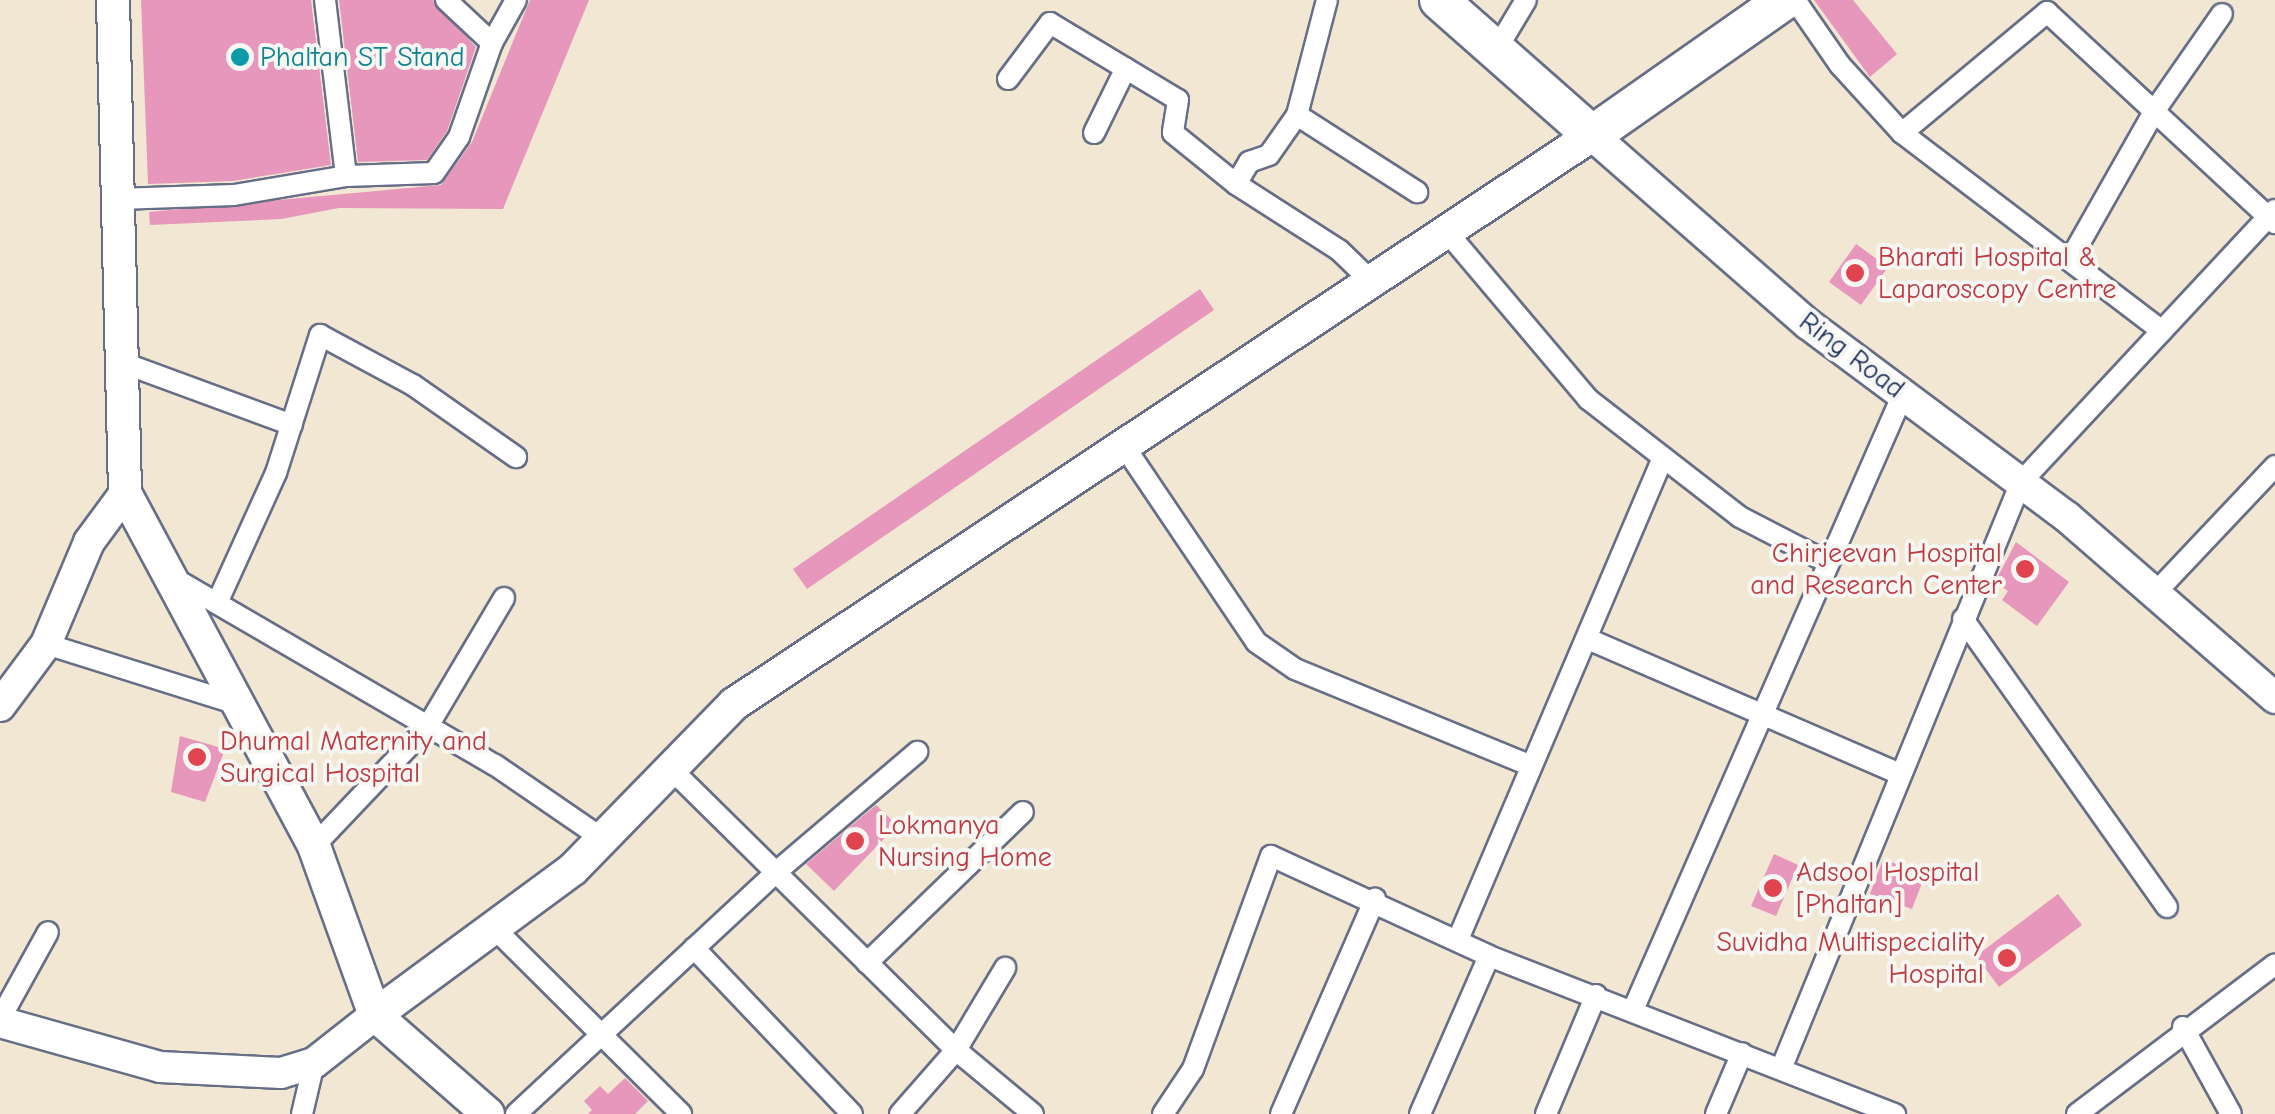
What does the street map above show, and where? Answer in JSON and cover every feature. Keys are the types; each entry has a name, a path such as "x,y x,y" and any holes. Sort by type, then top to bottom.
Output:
{"highway":[{"name":"Ring Road","path":"1439,0 1592,136"},
{"path":"1592,136 1785,0"}],"main road":[{"path":"113,0 125,493 314,846 375,1015 488,1114"},
{"path":"0,1020 160,1067 281,1073 314,1063 491,924 573,869 734,704 1592,136"},
{"name":"Ring Road","path":"1592,136 1808,324 2021,482 2274,695"},
{"path":"5,688 46,644 89,542 125,493"}],"street":[{"path":"325,0 346,176"},
{"path":"446,0 492,43"},
{"path":"118,200 234,195 346,176 434,173 459,138 492,43 516,0"},
{"path":"1236,184 1249,162 1269,155 1297,115 1326,0"},
{"path":"1496,50 1526,0"},
{"path":"1795,0 1840,65 1902,133 2162,331"},
{"path":"1780,1069 1898,773 2021,482 2273,217 2048,12 1902,133"},
{"path":"2071,258 2155,110 2222,14"},
{"path":"1008,80 1050,23 1178,100 1173,133 1236,184 1338,250 1372,282"},
{"path":"1094,133 1126,68"},
{"path":"1297,115 1417,192"},
{"path":"1447,232 1588,398 1662,460 1740,517 1827,562"},
{"path":"217,604 292,424 320,335 413,385 516,457"},
{"path":"121,362 292,424"},
{"path":"1633,1010 1903,394"},
{"path":"1124,446 1256,642 1311,676 1529,765"},
{"path":"1458,936 1662,460"},
{"path":"2155,592 2275,466"},
{"path":"169,575 428,726 603,838"},
{"path":"314,846 428,726 504,598"},
{"path":"1963,619 2167,906"},
{"path":"1588,639 1898,773"},
{"path":"46,644 238,704"},
{"path":"516,1114 775,873 917,752"},
{"path":"671,769 956,1050 1033,1114"},
{"path":"868,963 1023,812"},
{"path":"1163,1114 1193,1068 1271,856 1458,936 1490,956 1780,1069 1842,1105 1895,1114"},
{"path":"1281,1114 1375,899"},
{"path":"491,924 599,1037 680,1114"},
{"path":"0,1020 48,932"},
{"path":"694,948 852,1114"},
{"path":"1420,1114 1490,956"},
{"path":"2077,1114 2183,1028 2275,964"},
{"path":"900,1114 956,1050 1005,968"},
{"path":"1546,1114 1596,995"},
{"path":"2183,1028 2230,1114"},
{"path":"1716,1114 1742,1053"},
{"path":"302,1114 314,1063"}],"building":[{"path":"141,0 311,0 331,165 233,181 148,184"},
{"path":"339,0 433,0 476,47 447,131 427,160 358,162"},
{"path":"530,0 589,0 503,209 339,208 281,219 150,225 149,212 441,185 472,142"},
{"path":"1814,0 1853,0 1897,54 1870,77"},
{"path":"1856,244 1888,267 1861,305 1829,282"},
{"path":"1200,289 1214,310 807,589 793,569"},
{"path":"2016,542 2069,582 2037,626 2002,600 2008,591 1995,582"},
{"path":"180,736 225,749 205,802 171,792"},
{"path":"876,805 897,825 834,891 806,864"},
{"path":"1774,854 1798,865 1776,916 1751,906"},
{"path":"1883,859 1925,875 1912,909 1870,894"},
{"path":"2058,894 2082,925 1999,987 1976,956"},
{"path":"625,1078 648,1101 635,1114 588,1114 592,1110 584,1101 600,1086 608,1094"}],"place":[{"name":"Phaltan ST Stand","path":"240,57"},
{"name":"Bharati Hospital & Laparoscopy Centre","path":"1855,273"},
{"name":"Chirjeevan Hospital and Research Center","path":"2025,569"},
{"name":"Dhumal Maternity and Surgical Hospital","path":"197,757"},
{"name":"Lokmanya Nursing Home","path":"855,841"},
{"name":"Adsool Hospital [Phaltan]","path":"1773,888"},
{"name":"Suvidha Multispeciality Hospital","path":"2007,958"}]}
